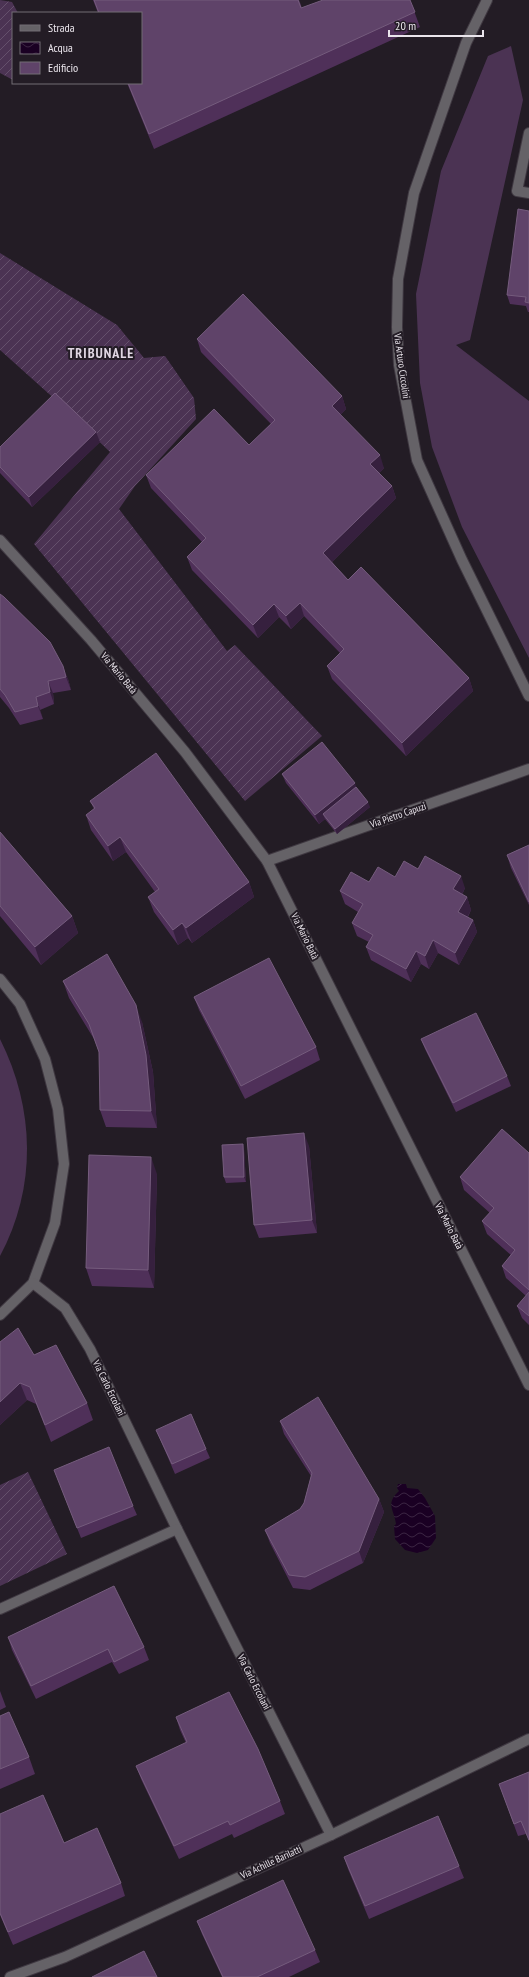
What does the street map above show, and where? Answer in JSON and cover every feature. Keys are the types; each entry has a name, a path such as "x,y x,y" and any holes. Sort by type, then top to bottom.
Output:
{"street":[{"name":"Via Arturo Ciccolini","path":"487,0 466,43 414,193 398,279 397,327 400,365 418,460 462,560 529,696"},
{"path":"529,133 517,190 529,193"},
{"name":"Via Mario Batà","path":"0,540 91,640 186,752 267,861 529,1385"},
{"name":"Via Pietro Capuzi","path":"267,861 529,770"},
{"path":"0,979 20,1004 45,1059 58,1109 64,1164 55,1223 33,1283 0,1315"},
{"name":"Via Carlo Ercolani","path":"33,1283 65,1308 90,1349 331,1835"},
{"path":"0,1609 178,1529"},
{"name":"Via Achille Barilatti","path":"10,1977 65,1957 331,1835 529,1739"}],"shaded area":[{"path":"0,0 12,2 17,12 12,12 12,79 0,73"},
{"path":"511,46 523,100 470,340 456,345 529,401 529,658 462,527 432,447 420,383 416,294 441,171 488,56"},
{"path":"0,253 117,325 144,358 165,356 194,398 196,419 135,486 119,509 227,651 235,645 322,736 245,801 34,544 110,452 58,402 0,350"},
{"path":"0,1039 12,1066 20,1093 25,1120 27,1148 21,1203 12,1230 0,1256"},
{"path":"28,1472 67,1554 0,1586 0,1485"}],"water":[{"path":"398,1484 406,1484 407,1488 418,1489 435,1516 436,1538 428,1550 417,1553 405,1550 395,1539 394,1526 396,1524 391,1503 399,1491 397,1488"}],"building":[{"path":"94,0 298,0 301,8 323,0 410,0 415,12 149,134 128,84 142,84 142,12 99,12"},
{"path":"518,209 529,211 529,303 525,302 526,297 507,295"},
{"path":"243,294 342,396 332,406 380,455 370,464 392,486 323,553 348,580 361,567 469,678 402,743 327,666 344,649 300,603 286,616 274,604 253,625 187,557 206,538 146,475 214,409 249,445 275,420 197,339"},
{"path":"55,393 96,432 29,497 0,467 0,447"},
{"path":"0,594 50,642 63,666 66,677 48,681 50,692 36,697 38,706 15,712 0,689"},
{"path":"322,742 355,783 315,815 282,774"},
{"path":"156,753 249,882 186,928 182,923 173,930 148,897 159,889 120,837 108,846 86,815 95,808 90,801"},
{"path":"356,787 368,802 335,829 323,814"},
{"path":"0,832 72,916 35,947 0,906"},
{"path":"529,845 529,902 507,855"},
{"path":"425,856 461,876 453,889 467,897 458,912 473,920 455,953 433,940 425,956 416,951 406,969 366,947 373,935 352,923 363,904 340,891 351,872 369,882 378,867 395,877 404,861 418,869"},
{"path":"107,954 136,1005 146,1055 151,1111 100,1110 99,1052 89,1024 63,981"},
{"path":"269,958 316,1047 241,1086 194,997"},
{"path":"476,1013 507,1076 453,1103 421,1039"},
{"path":"502,1129 529,1153 529,1290 502,1266 515,1250 482,1221 494,1208 460,1177"},
{"path":"304,1133 312,1220 254,1225 247,1138"},
{"path":"243,1144 244,1177 224,1177 222,1145"},
{"path":"89,1155 151,1157 148,1270 86,1268"},
{"path":"529,1292 529,1316 517,1306"},
{"path":"18,1328 34,1355 56,1345 87,1403 45,1425 30,1387 20,1383 0,1402 0,1342"},
{"path":"318,1397 379,1499 359,1551 305,1577 289,1575 265,1530 300,1509 304,1503 312,1473 280,1421"},
{"path":"191,1414 206,1449 172,1464 156,1430"},
{"path":"109,1447 133,1506 77,1528 54,1470"},
{"path":"114,1586 144,1647 114,1662 108,1649 31,1686 8,1637"},
{"path":"229,1692 258,1749 280,1801 230,1825 228,1821 174,1846 136,1766 187,1742 176,1717"},
{"path":"9,1712 29,1757 0,1769 0,1716"},
{"path":"529,1772 529,1840 521,1821 514,1824 499,1784"},
{"path":"43,1795 64,1843 97,1828 121,1883 8,1932 0,1913 0,1814"},
{"path":"438,1816 459,1866 365,1906 344,1857"},
{"path":"283,1880 315,1950 257,1977 223,1977 197,1921"},
{"path":"144,1951 157,1977 92,1977"}],"district":[{"name":"TRIBUNALE","path":"101,353"}]}
